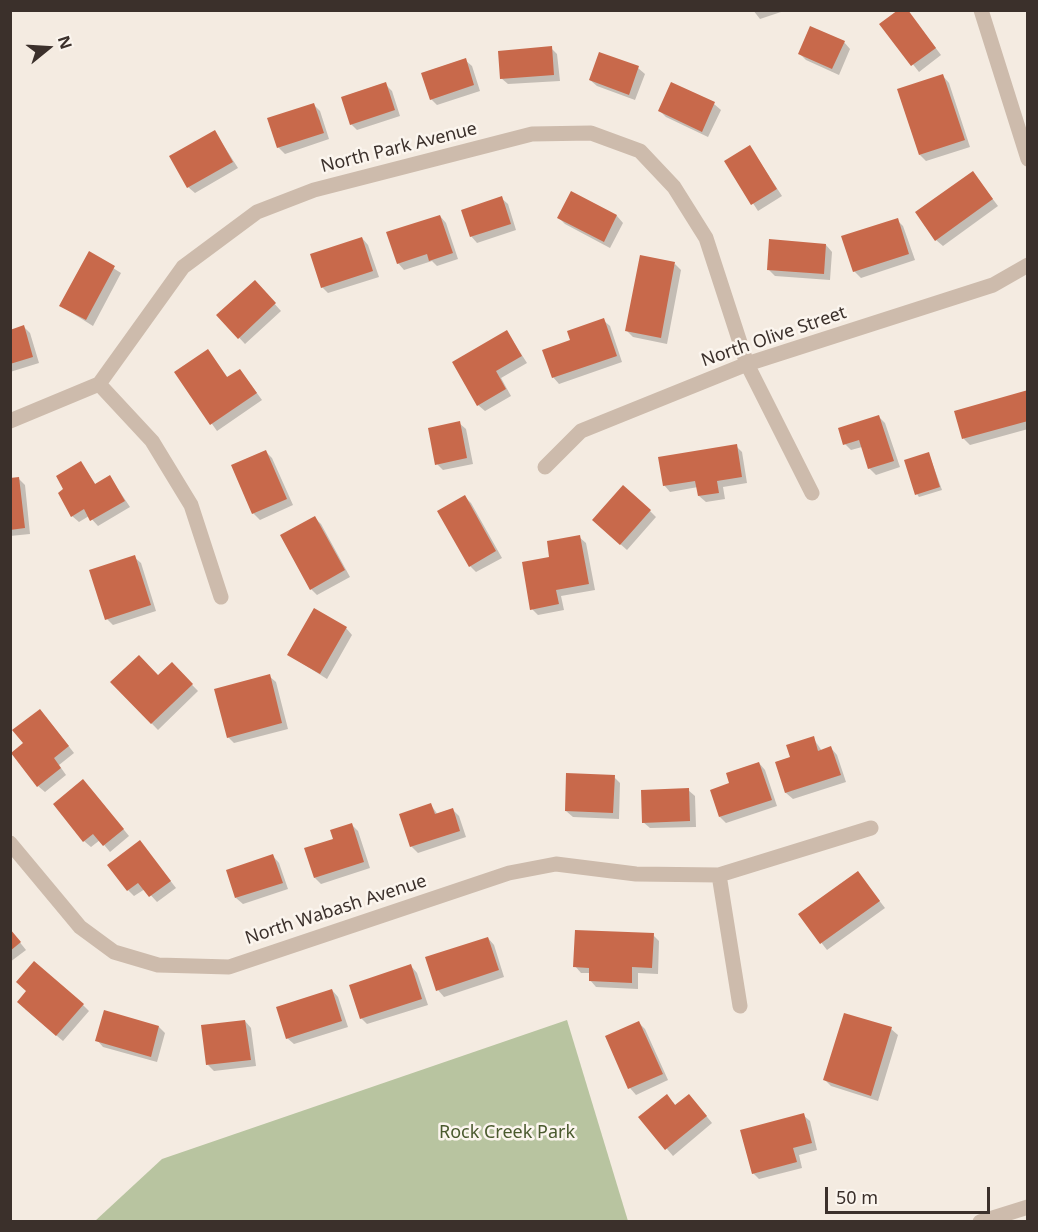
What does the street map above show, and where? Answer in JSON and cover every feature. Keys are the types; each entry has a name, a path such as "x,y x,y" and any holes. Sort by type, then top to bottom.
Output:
{"street":[{"path":"981,10 1028,159"},
{"name":"North Park Avenue","path":"99,384 183,267 257,212 314,190 532,134 591,133 640,151 674,188 706,238 747,364 812,493"},
{"name":"North Olive Street","path":"545,467 581,431 747,364 993,285 1028,265"},
{"path":"10,422 99,384 152,441 191,506 221,597"},
{"name":"North Wabash Avenue","path":"10,843 80,927 114,952 158,965 228,967 509,873 556,864 636,874 719,875 871,828"},
{"path":"719,875 740,1006"},
{"path":"980,1221 1028,1207"}],"green space":[{"name":"Rock Creek Park","path":"567,1020 628,1221 95,1221 162,1159"}],"building":[{"path":"898,10 908,10 936,48 911,66 879,24"},
{"path":"810,26 845,41 832,69 798,54"},
{"path":"552,46 554,75 500,79 498,51"},
{"path":"599,52 639,66 629,95 589,80"},
{"path":"466,58 474,85 430,100 421,73"},
{"path":"943,74 965,140 919,155 897,89"},
{"path":"386,82 395,110 350,125 341,97"},
{"path":"671,82 715,102 702,132 658,111"},
{"path":"314,103 324,133 277,148 267,118"},
{"path":"215,130 233,162 187,188 169,156"},
{"path":"750,145 777,189 751,205 724,161"},
{"path":"973,171 993,199 935,241 915,212"},
{"path":"571,191 617,215 604,242 557,218"},
{"path":"502,196 511,224 470,237 461,210"},
{"path":"440,215 453,253 429,261 427,254 397,264 386,232"},
{"path":"898,218 909,254 853,272 841,236"},
{"path":"362,237 373,271 321,288 310,254"},
{"path":"769,239 826,244 824,274 767,270"},
{"path":"89,251 115,266 86,320 59,306"},
{"path":"640,255 675,262 661,338 625,331"},
{"path":"255,280 276,303 238,339 216,315"},
{"path":"604,318 617,356 552,378 542,350 570,340 567,331"},
{"path":"24,325 33,357 10,364 10,330"},
{"path":"507,330 522,356 496,371 506,389 477,406 452,362"},
{"path":"208,349 227,377 240,369 257,393 210,425 174,372"},
{"path":"1028,390 1028,421 962,439 954,411"},
{"path":"879,415 894,461 868,469 859,440 843,445 838,428"},
{"path":"460,421 467,458 435,465 428,428"},
{"path":"737,444 742,477 717,481 719,493 698,496 695,481 663,486 658,457"},
{"path":"266,450 287,499 252,514 231,465"},
{"path":"929,452 940,487 915,495 904,460"},
{"path":"81,461 95,484 110,475 125,501 90,521 84,509 71,517 58,493 63,489 56,476"},
{"path":"19,477 25,528 10,530 10,478"},
{"path":"623,485 651,510 620,545 592,520"},
{"path":"465,495 496,551 469,567 437,511"},
{"path":"315,516 345,570 310,590 280,535"},
{"path":"580,535 589,584 556,590 559,604 530,610 522,562 549,557 547,541"},
{"path":"135,555 151,605 105,620 89,570"},
{"path":"314,608 347,627 320,674 287,655"},
{"path":"139,655 158,675 172,662 193,684 151,724 110,682"},
{"path":"270,674 282,723 227,738 214,689"},
{"path":"40,709 69,746 54,758 61,768 37,787 11,753 23,743 12,730"},
{"path":"814,736 818,751 831,746 841,775 785,793 775,762 790,757 786,745"},
{"path":"759,762 772,800 719,817 710,790 729,783 726,773"},
{"path":"566,773 615,775 613,813 565,811"},
{"path":"83,779 124,829 103,846 93,834 83,842 53,804"},
{"path":"689,788 690,821 642,823 641,790"},
{"path":"431,803 435,814 453,808 460,831 410,847 399,814"},
{"path":"352,823 364,862 314,878 304,848 333,839 330,830"},
{"path":"140,840 171,881 149,897 138,883 127,891 107,865"},
{"path":"273,854 283,883 235,898 226,870"},
{"path":"858,871 880,901 820,944 798,914"},
{"path":"10,929 21,942 10,951"},
{"path":"575,930 654,933 652,968 632,967 632,983 589,981 589,968 573,967"},
{"path":"488,937 499,970 436,991 425,957"},
{"path":"34,961 84,1004 56,1036 17,1002 26,991 16,982"},
{"path":"411,964 422,999 360,1019 349,985"},
{"path":"332,989 342,1021 286,1039 276,1007"},
{"path":"104,1010 159,1026 151,1057 95,1041"},
{"path":"844,1013 892,1027 871,1096 823,1080"},
{"path":"245,1020 251,1060 206,1065 201,1025"},
{"path":"639,1021 663,1074 628,1089 605,1036"},
{"path":"667,1094 675,1105 689,1094 707,1116 665,1150 638,1117"},
{"path":"804,1113 812,1143 793,1148 797,1162 752,1174 740,1130"}]}
